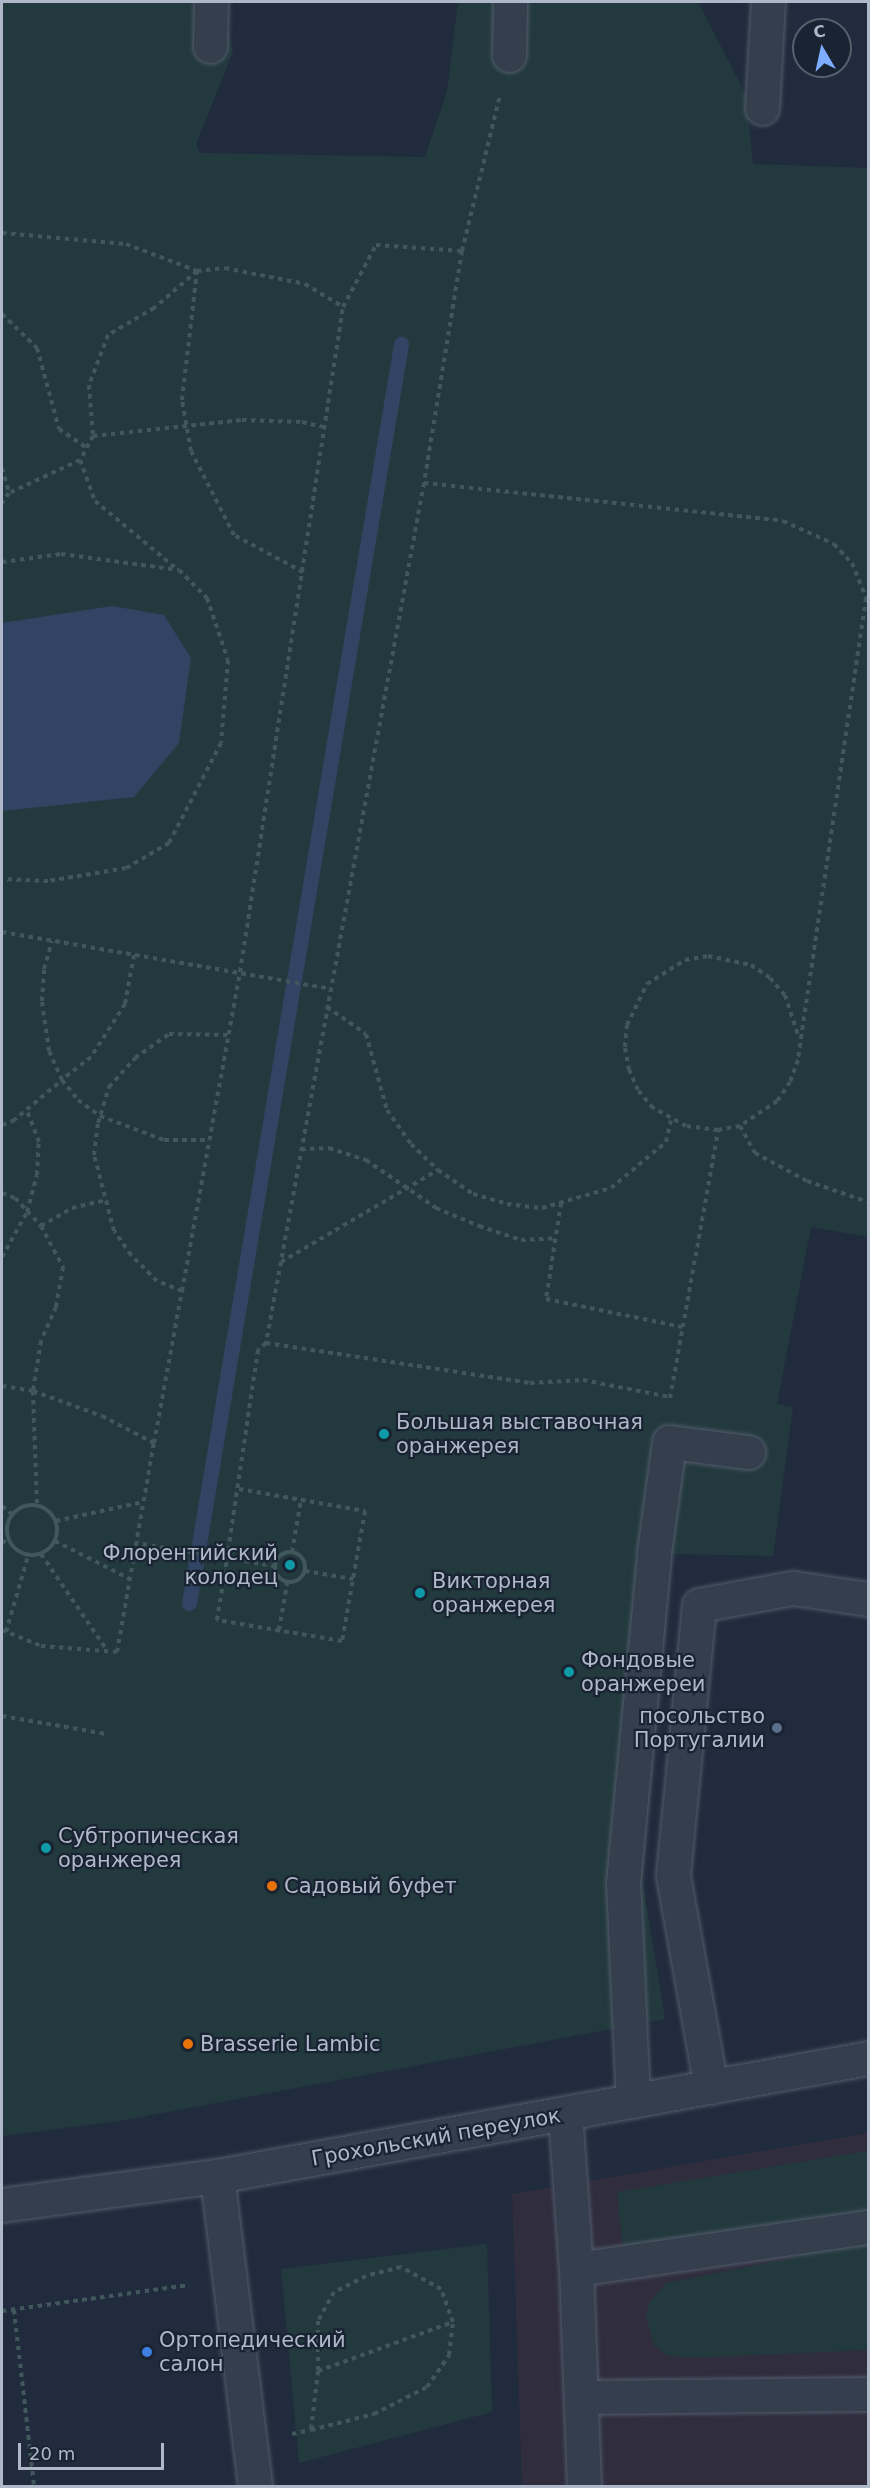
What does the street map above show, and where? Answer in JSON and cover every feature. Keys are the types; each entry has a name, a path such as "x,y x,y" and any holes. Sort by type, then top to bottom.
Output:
{"street":[{"path":"210,46 211,2"},
{"path":"509,55 510,2"},
{"path":"762,108 768,2"},
{"path":"633,2101 623,1883 654,1552 669,1442 748,1452"},
{"path":"711,2087 673,1875 699,1605 793,1588 868,1599"},
{"name":"Грохольский переулок","path":"2,2205 217,2176 868,2058"},
{"path":"565,2113 576,2269 584,2487"},
{"path":"217,2176 255,2487"},
{"path":"576,2269 868,2227"},
{"path":"581,2397 868,2394"}],"path":[{"path":"239,1489 364,1510 342,1641 217,1620 239,1489 258,1350 266,1344 424,483 462,251 509,55"},
{"path":"2,233 126,244 197,271 225,268 305,284 343,307"},
{"path":"28,1556 4,1631 41,1646 117,1652 240,972 327,428 343,307 376,244 462,251"},
{"path":"197,271 182,400 191,451 234,535 304,572"},
{"path":"2,502 9,493 80,460 93,436 89,385 108,335 154,308 197,271"},
{"path":"2,314 37,348 59,429 87,448"},
{"path":"93,436 186,424 272,421 302,422 327,428"},
{"path":"2,879 48,881 126,868 169,843 221,743 228,660 207,598 178,570 95,501 80,460"},
{"path":"2,468 9,493"},
{"path":"424,483 783,521 834,544 852,563 866,598 799,1038 798,1060 777,1101 740,1126 718,1130 672,1120 653,1108 638,1090 625,1047 634,1004 647,984 665,970 708,956 751,965 785,995 799,1038"},
{"path":"2,562 61,554 178,570"},
{"path":"2,932 316,984 331,989"},
{"path":"52,941 44,969 42,1001 49,1051 62,1080 78,1100 100,1116 164,1140 209,1140"},
{"path":"2,1125 27,1110 91,1057 125,1004 134,954"},
{"path":"327,1007 366,1034 387,1110 411,1144 438,1170 473,1194 507,1204 542,1208 611,1188 666,1142 672,1120"},
{"path":"182,1291 157,1281 131,1255 114,1231 104,1201 94,1155 100,1116 109,1087 135,1058 169,1034 228,1035"},
{"path":"2,1257 27,1212 37,1175 39,1142 27,1110"},
{"path":"740,1126 755,1153 807,1181 868,1202"},
{"path":"266,1344 530,1383 583,1380 670,1397 718,1130"},
{"path":"301,1149 329,1148 366,1160 436,1208 479,1226 521,1240 556,1238"},
{"path":"281,1262 438,1170"},
{"path":"2,1193 15,1198 41,1226 63,1267 56,1307 41,1341 33,1391 37,1505"},
{"path":"41,1226 72,1208 104,1201"},
{"path":"561,1203 546,1299 682,1327"},
{"path":"2,1386 33,1391 102,1416 154,1443"},
{"path":"292,1552 301,1500"},
{"path":"56,1521 144,1502"},
{"path":"37,1505 49,1510 56,1521 55,1541 41,1554 28,1556 15,1550 4,1529 12,1514 23,1506 37,1505"},
{"path":"2,1506 12,1514"},
{"path":"2,1543 8,1539"},
{"path":"55,1541 130,1579"},
{"path":"136,1543 173,1547 274,1566"},
{"path":"292,1552 304,1560 305,1571 298,1580 287,1583 277,1577 274,1566 281,1555 292,1552"},
{"path":"41,1554 108,1651"},
{"path":"305,1571 353,1579"},
{"path":"279,1630 287,1583"},
{"path":"2,1716 106,1734"},
{"path":"250,2442 311,2430 374,2414 427,2387 449,2355 453,2322 441,2289 401,2267 366,2276 334,2292 318,2321 318,2372 311,2430"},
{"path":"2,2311 231,2278"},
{"path":"14,2310 34,2487"},
{"path":"318,2372 453,2322"}],"shaded area":[{"path":"868,2133 868,2486 522,2486 512,2194"}],"green space":[{"path":"2,2 221,2 233,52 196,144 200,153 425,157 447,92 458,2 698,2 746,95 753,164 868,168 868,1237 811,1227 777,1404 793,1407 773,1556 672,1554 642,1879 665,2019 119,2121 2,2136"},
{"path":"868,2151 868,2227 624,2260 617,2192"},
{"path":"868,2239 868,2350 687,2358 666,2355 654,2345 646,2315 650,2302 666,2283 793,2258 812,2245"},
{"path":"487,2244 492,2412 299,2463 281,2269"}],"water":[{"path":"112,606 164,615 191,658 179,743 134,797 2,811 2,623"}],"waterway":[{"path":"189,1603 401,344"}],"place":[{"name":"Большая выставочная оранжерея","path":"384,1434"},
{"name":"Флорентийский колодец","path":"290,1565"},
{"name":"Викторная оранжерея","path":"420,1593"},
{"name":"Фондовые оранжереи","path":"569,1672"},
{"name":"посольство Португалии","path":"777,1728"},
{"name":"Субтропическая оранжерея","path":"46,1848"},
{"name":"Садовый буфет","path":"272,1886"},
{"name":"Brasserie Lambic","path":"188,2044"},
{"name":"Ортопедический салон","path":"147,2352"}]}
